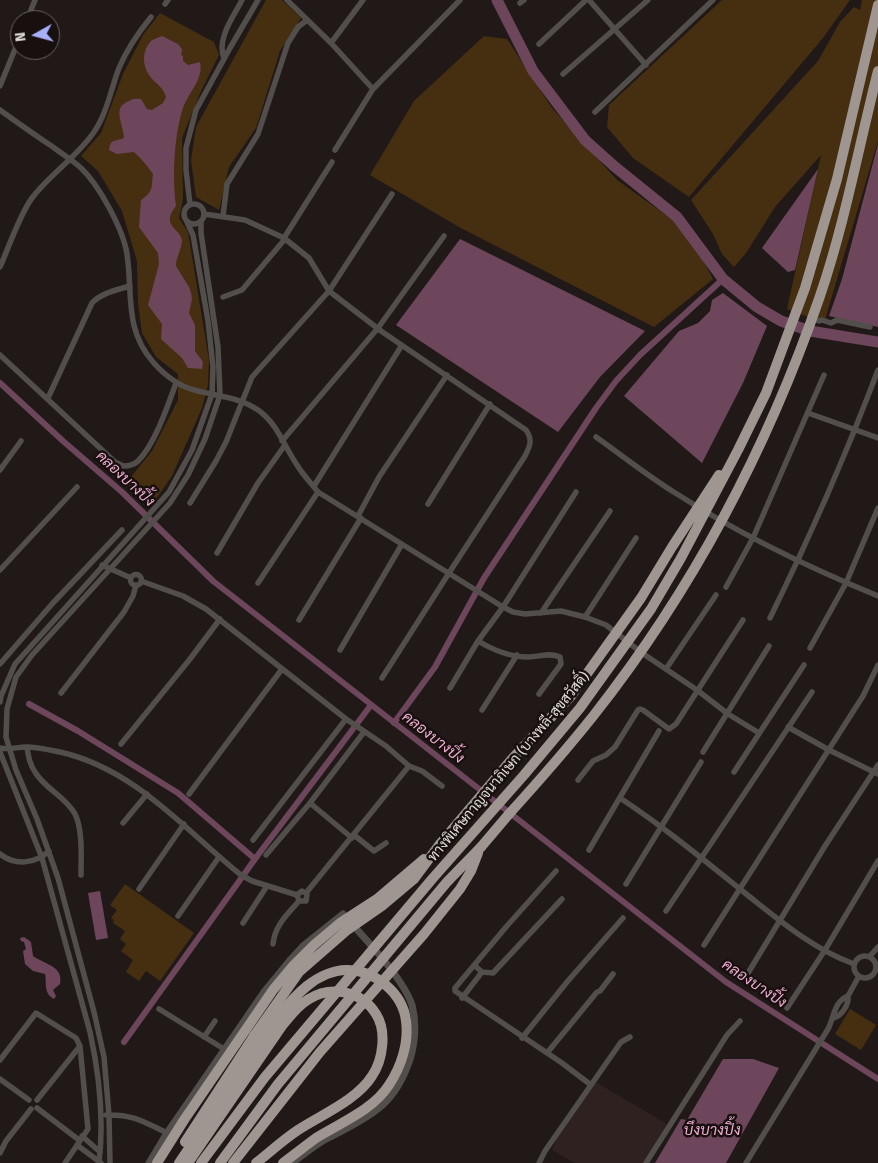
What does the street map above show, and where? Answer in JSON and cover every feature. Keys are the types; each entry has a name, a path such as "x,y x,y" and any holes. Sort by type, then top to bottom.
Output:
{"highway":[{"name":"ทางพิเศษกาญจนาภิเษก (บางพลี-สุขสวัสดิ์)","path":"201,1163 265,1077 580,708 651,609 686,549 766,393 805,288 837,179 878,5"},
{"name":"ทางพิเศษกาญจนาภิเษก (บางพลี-สุขสวัสดิ์)","path":"220,1163 278,1084 448,882 481,847 594,716 695,568 754,457 781,399 812,318 833,253 878,71"},
{"path":"174,1163 216,1092 299,972 339,937 409,884 440,844 512,759 571,696 641,598 698,506 738,450"},
{"path":"157,1163 184,1120 268,998 293,966 334,929 377,898 440,844"},
{"path":"233,1163 326,1046 454,897 471,870 481,847"},
{"path":"179,1163 275,1021 307,986 322,976 348,969 363,972 377,978 391,990 400,1002 406,1020 406,1042 399,1068 388,1087 372,1103 315,1139 283,1163"},
{"path":"188,1163 282,1026 298,1007 321,993 332,991 350,994 370,1006 380,1020 382,1038 381,1055 372,1077 355,1093 297,1131 256,1163"}],"street":[{"path":"224,58 221,48 223,40 242,0"},
{"path":"0,702 0,696 15,664 169,492 192,450 212,394 213,356 193,235 184,217 184,211 190,204 186,170 186,148 196,110 258,0"},
{"path":"287,0 373,89"},
{"path":"330,43 363,0"},
{"path":"335,150 373,89 460,0"},
{"path":"539,44 588,0 646,65"},
{"path":"563,74 648,0"},
{"path":"595,112 713,0"},
{"path":"0,267 32,198 95,131 119,69 137,34 151,17"},
{"path":"223,216 227,184 258,134 288,43 298,27 307,20"},
{"path":"0,86 10,60"},
{"path":"0,110 70,159 89,177 112,214 127,251 132,322 139,342 154,364 176,383 242,401 258,410 268,418 306,479 318,492 502,607 513,612 525,614 561,611 606,625 642,653 698,690 728,714 759,733"},
{"path":"223,297 242,290 284,239 332,162"},
{"path":"190,503 226,442 252,377 329,291 392,194"},
{"path":"190,204 200,205 204,214"},
{"path":"204,214 245,220 284,239 309,258 329,291 402,345 526,430 531,441 525,456 382,678"},
{"path":"110,1163 109,1115 104,1057 94,1012 58,878 9,749 6,737 7,709 16,677 32,655 163,512 180,490 204,439 220,395 218,347 201,233 201,220 204,214"},
{"path":"187,222 195,224 201,220"},
{"path":"217,553 284,443 378,328 444,236"},
{"path":"48,398 92,303 96,298 104,294 130,286"},
{"path":"812,318 831,323 837,320 870,326"},
{"path":"314,486 402,345"},
{"path":"0,355 115,462 123,466 137,462 146,449 166,410 176,383"},
{"path":"770,618 799,560 855,431 878,370"},
{"path":"299,620 360,517 379,477 447,375"},
{"path":"726,587 754,538 824,375"},
{"path":"428,504 490,404"},
{"path":"808,413 878,438"},
{"path":"596,437 675,493 754,538 846,583 878,596"},
{"path":"0,470 21,441"},
{"path":"0,570 77,487"},
{"path":"258,583 318,492"},
{"path":"450,688 478,641 576,492"},
{"path":"810,648 846,583 878,508"},
{"path":"541,613 610,511"},
{"path":"0,664 52,604 122,530"},
{"path":"585,617 636,538"},
{"path":"340,650 402,544"},
{"path":"102,565 131,578 132,582 183,596 220,619 348,721 386,746 410,766 422,771 442,786"},
{"path":"61,693 124,612 142,578 138,574 133,575 131,578"},
{"path":"666,669 716,595"},
{"path":"121,744 220,619"},
{"path":"578,780 593,761 610,752 615,747 638,710 643,710 663,726 669,729 672,728 743,620"},
{"path":"478,641 496,650 517,656 528,657 555,654 560,656 561,664 539,694"},
{"path":"703,752 769,646"},
{"path":"482,710 517,656"},
{"path":"734,772 804,665"},
{"path":"704,945 863,696 878,666"},
{"path":"189,794 282,669"},
{"path":"666,911 812,692"},
{"path":"253,840 348,721"},
{"path":"788,727 876,773"},
{"path":"266,855 310,803 362,731"},
{"path":"589,850 659,731"},
{"path":"27,747 35,772 42,781 64,800 76,816 79,826 82,875"},
{"path":"0,748 27,747 60,752 97,763 122,776 147,794 184,824 237,872 252,881 298,898"},
{"path":"0,752 42,858 90,1032 96,1061 100,1115 100,1163"},
{"path":"626,884 701,762"},
{"path":"745,978 825,846 876,773 878,765"},
{"path":"273,944 277,927 302,891 306,893 410,766"},
{"path":"122,823 147,794"},
{"path":"620,798 661,826 781,921 825,950 854,964"},
{"path":"310,803 374,851 386,843"},
{"path":"139,888 184,824"},
{"path":"0,854 13,861 22,862 42,858 49,851"},
{"path":"178,916 219,857"},
{"path":"787,1008 825,950 878,861"},
{"path":"556,871 454,988 456,994 591,1085"},
{"path":"243,923 267,886"},
{"path":"474,965 482,972 494,973 562,900"},
{"path":"149,1163 167,1133 264,992 291,959 316,935 343,914 398,978 412,1005 414,1040 404,1078 388,1100 378,1109 350,1127 308,1150 292,1163"},
{"path":"522,1038 567,982 623,918"},
{"path":"870,956 877,965 876,976 867,978 859,976 855,971 854,964 861,956 870,956 878,948"},
{"path":"462,998 482,972"},
{"path":"547,1054 613,974"},
{"path":"746,1163 828,1029 834,1018 834,1012 842,998 848,996 859,976"},
{"path":"160,1009 224,1049"},
{"path":"0,1060 36,1013 76,1038 80,1046 88,1126 65,1163"},
{"path":"646,1163 727,1035 740,1020"},
{"path":"204,1037 216,1021"},
{"path":"539,1163 545,1151 621,1042 630,1037"},
{"path":"0,1153 6,1141 38,1105 37,1100 80,1046"},
{"path":"0,1079 29,1100 33,1098 37,1100"},
{"path":"29,1100 28,1105 100,1152"},
{"path":"100,1115 124,1115 136,1118 167,1133"},
{"path":"80,1140 100,1163"}],"shaded area":[{"path":"266,0 282,0 301,18 280,51 256,128 229,167 219,210 196,197 191,160 196,127"},
{"path":"722,0 850,0 823,38 689,197 633,158 607,127 609,105"},
{"path":"862,0 878,0 878,141 824,323 787,309 821,155 775,207 746,253 734,267 722,254 713,234 691,200 818,61 840,22 854,7 860,10"},
{"path":"160,13 214,42 219,55 201,91 182,138 183,199 179,218 188,232 209,360 208,385 202,408 172,476 151,506 126,483 152,451 178,400 178,374 156,357 142,333 138,304 137,261 122,211 98,171 81,156 101,133 123,74 143,35"},
{"path":"484,36 507,39 552,108 617,180 687,230 713,279 654,327 459,227 370,175 414,101"},
{"path":"125,884 194,933 160,981 146,971 139,981 126,972 133,960 121,951 126,944 120,939 125,931 113,923 114,920 111,918 117,910 110,905"},
{"path":"850,1009 876,1025 861,1050 835,1034"},
{"path":"594,1081 667,1124 646,1163 575,1163 552,1150 561,1128"}],"water":[{"path":"162,36 178,44 182,49 183,61 188,65 200,62 201,68 198,80 185,102 180,119 174,170 176,206 171,213 170,219 182,242 176,266 191,293 192,299 189,313 195,325 195,351 203,362 202,369 188,368 182,358 161,339 162,324 148,305 159,264 158,253 139,227 141,200 150,192 153,174 134,152 117,154 109,150 112,142 124,138 119,114 125,103 141,99 147,109 152,110 163,103 166,97 163,90 149,75 144,62 148,45 151,41"},
{"path":"878,144 878,327 829,316 842,279"},
{"path":"818,169 795,270 788,272 762,248"},
{"path":"460,239 645,331 600,377 558,432 396,325"},
{"path":"723,293 767,326 743,383 702,463 624,396 679,331 698,323 710,311 712,300"},
{"path":"100,891 108,938 96,940 88,893"},
{"path":"24,937 31,942 33,956 52,966 59,973 60,984 53,990 56,996 54,999 48,994 45,974 33,971 25,964 23,951 26,949 24,942 20,938"},
{"name":"บึงบางปิ้ง","path":"723,1059 753,1059 779,1068 726,1163 655,1163 681,1119 687,1120"}],"waterway":[{"path":"497,0 533,71 585,140 677,217 723,279 757,307 781,321 810,331 878,342"},
{"path":"394,723 435,667 484,578 596,408 616,381 640,355 723,279"},
{"name":"คลองบางปิ้ง","path":"0,383 122,492 213,581 726,982 878,1079"},
{"path":"29,704 78,731 178,793 255,859"},
{"path":"124,1042 255,859 371,705"}]}
